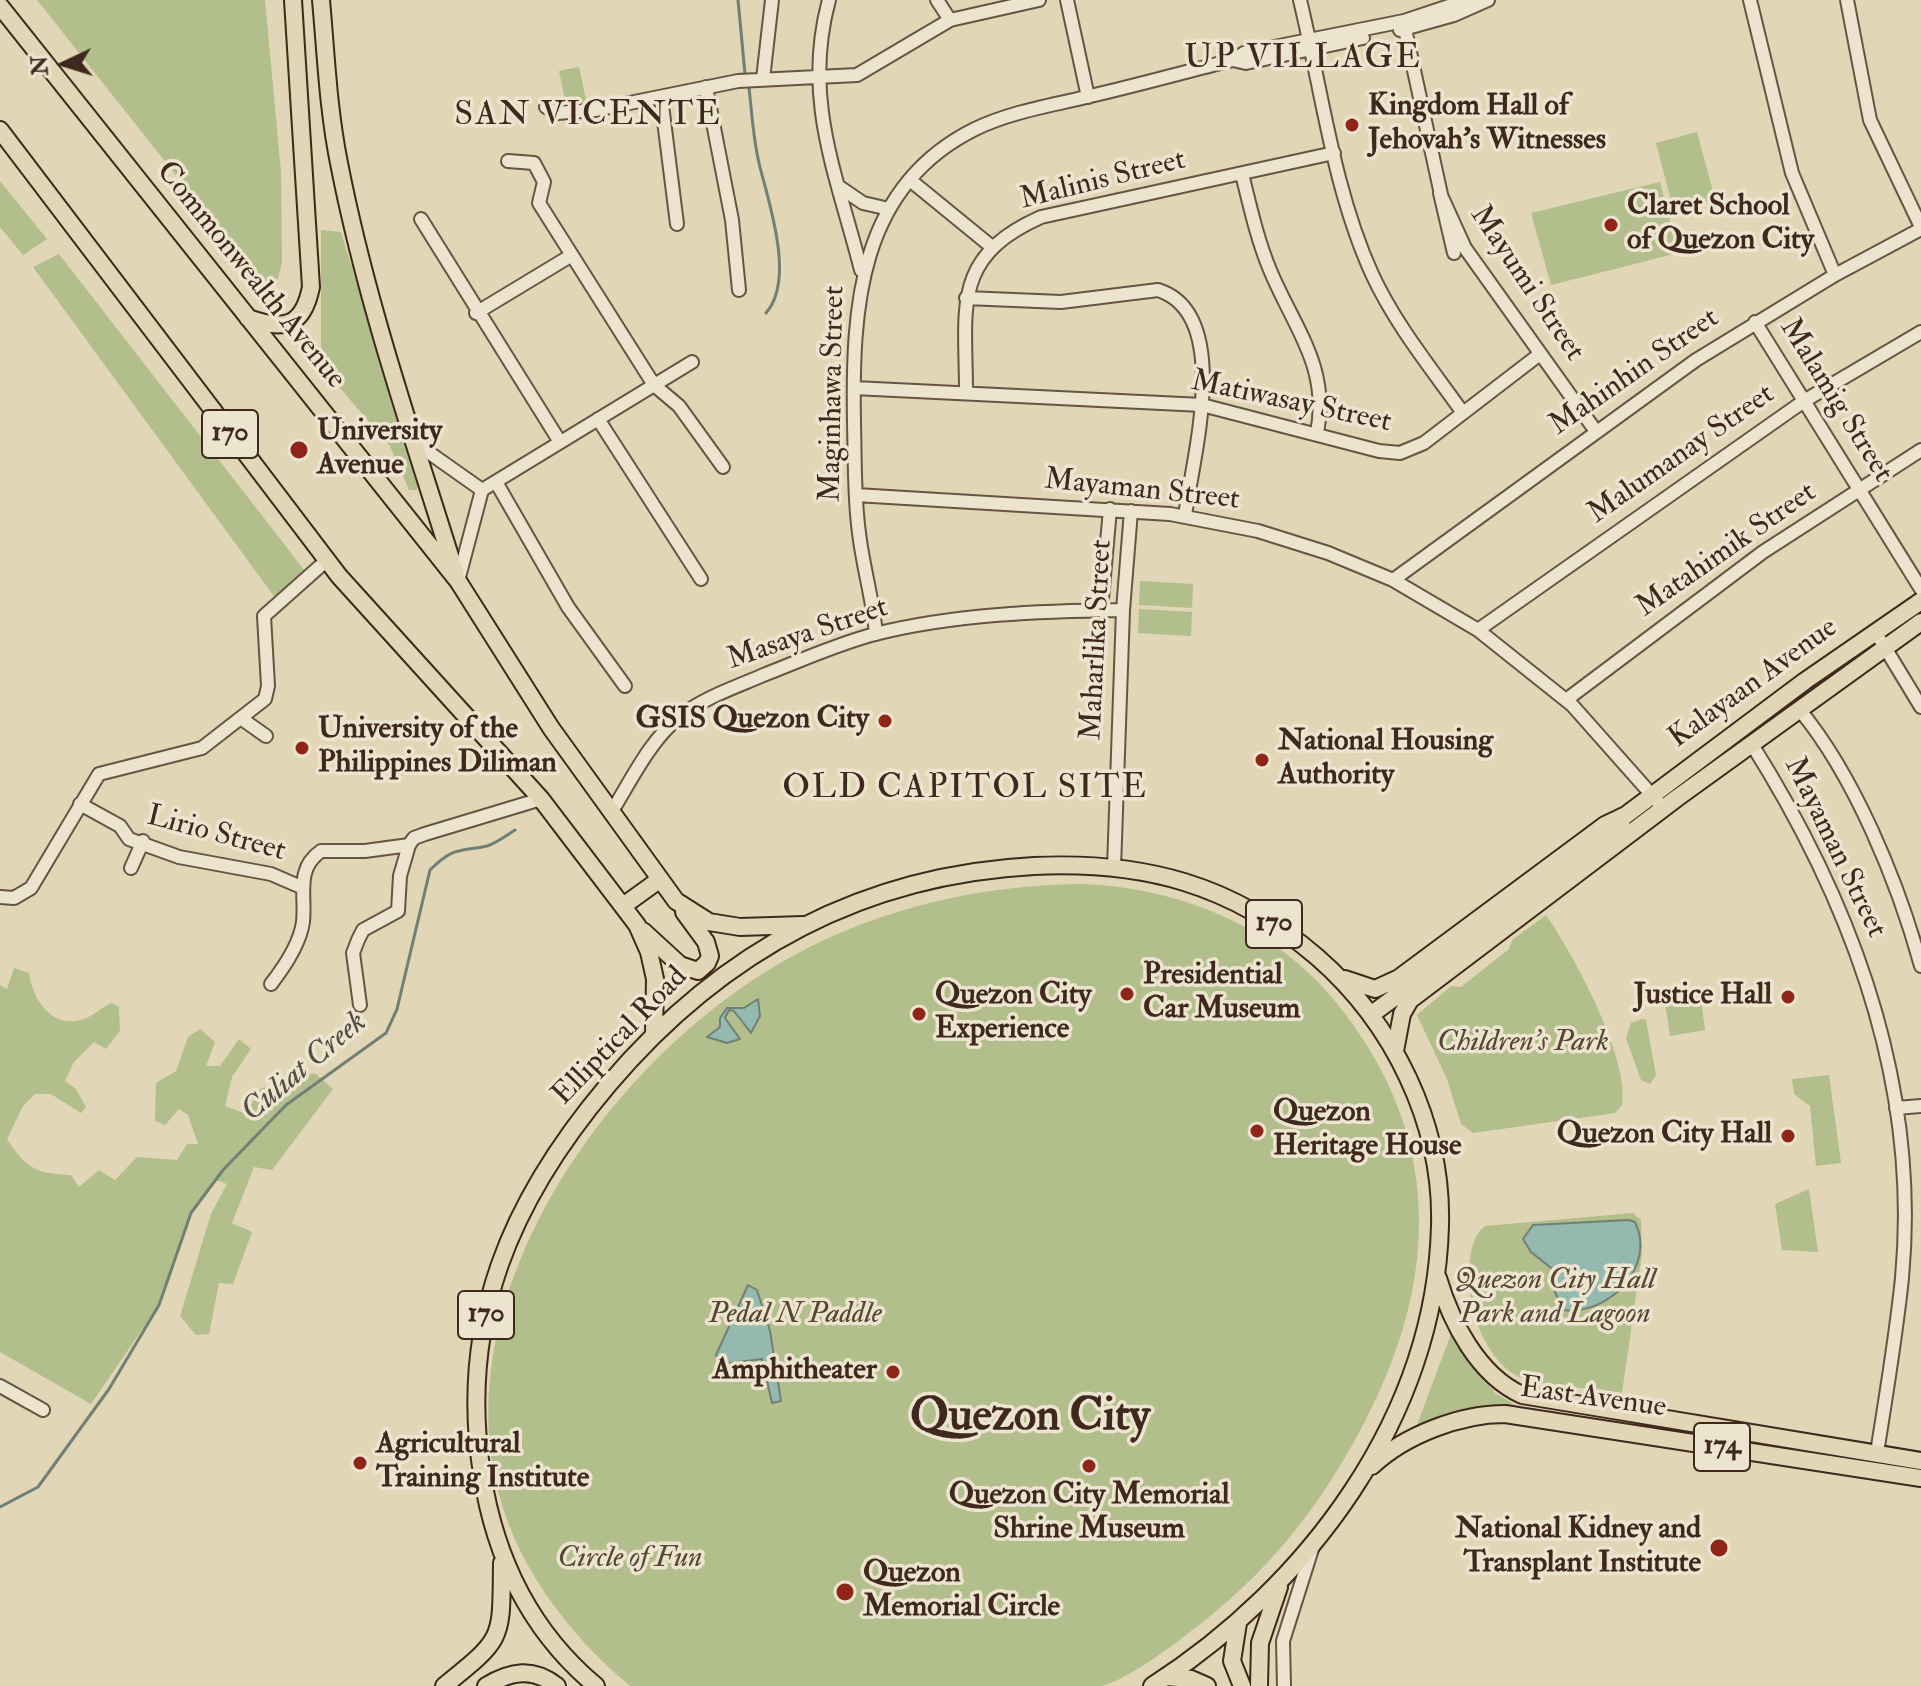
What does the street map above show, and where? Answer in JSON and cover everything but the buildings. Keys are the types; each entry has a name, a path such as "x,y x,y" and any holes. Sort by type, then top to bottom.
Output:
{"main road":[{"path":"246,317 275,326 290,323 301,315 311,287 293,0"},
{"path":"321,0 332,122 341,175 369,289 458,581"},
{"name":"Commonwealth Avenue","path":"0,6 458,581 551,728 676,901 693,914 725,925 809,925"},
{"path":"0,20 25,37"},
{"name":"170","path":"0,130 327,560 541,799 637,925 649,952 655,979 654,1034"},
{"name":"Kalayaan Avenue","path":"1372,1014 1406,995 1628,824 1652,794 1875,631 1921,601"},
{"name":"Kalayaan Avenue","path":"1406,995 1628,824 1663,808 1921,622"},
{"name":"Kalayaan Avenue","path":"1336,975 1375,989 1399,978 1605,825 1628,824"},
{"name":"Elliptical Road","path":"596,1686 561,1653 540,1627 503,1558 486,1499 477,1421 480,1349 496,1276 517,1218 553,1155 578,1120 654,1034 688,1001 734,967 809,925 886,893 966,874 1051,865 1114,868 1172,877 1229,897 1286,933 1336,975 1372,1014 1395,1051 1413,1089 1433,1155 1441,1219 1438,1277 1410,1379 1364,1473 1313,1545 1280,1583 1238,1623 1159,1682"},
{"path":"623,906 659,880"},
{"path":"637,925 680,965 692,971 702,969 707,963 708,949 676,901"},
{"path":"1395,1051 1406,995"},
{"name":"East Avenue","path":"1438,1277 1453,1318 1468,1343 1497,1379 1516,1392 1921,1461"},
{"name":"East Avenue","path":"1364,1473 1382,1457 1418,1437 1461,1420 1492,1414 1522,1415 1921,1478"},
{"path":"444,1686 481,1656 500,1631 503,1558"},
{"name":"170","path":"1259,1686 1260,1643 1280,1583"},
{"path":"1221,1686 1228,1680 1240,1683 1231,1648 1238,1623"},
{"path":"486,1686 522,1672 545,1677 557,1686"},
{"name":"170","path":"1159,1682 1191,1679 1207,1686"}],"street":[{"path":"763,79 772,0"},
{"path":"829,0 817,78 821,124 863,275"},
{"path":"937,0 950,20"},
{"path":"546,107 557,113 595,110 706,87 763,79 832,78 865,72 950,20 1039,0"},
{"path":"1067,0 1088,97"},
{"path":"1300,0 1352,223 1379,289 1397,321 1463,413"},
{"name":"Maginhawa Street","path":"1310,43 1404,21 1467,0"},
{"name":"Maginhawa Street","path":"876,634 856,495 854,388 863,275 875,235 910,180 947,146 977,128 1008,116 1233,60 1244,53 1405,29 1454,15 1488,0"},
{"path":"1750,0 1792,173 1835,275"},
{"path":"1847,0 1870,120 1921,228"},
{"name":"Mayumi Street","path":"1405,29 1435,163 1438,178 1441,193 1444,208 1454,253 1440,193 1444,206 1448,218 1465,248 1595,430"},
{"path":"706,87 732,220 739,290"},
{"path":"661,97 677,224"},
{"name":"Malinis Street","path":"966,392 966,298 979,264 992,247 1010,232 1041,217 1334,153"},
{"path":"508,161 534,163 544,182 539,203 654,385 679,406 723,467"},
{"path":"1242,174 1258,241 1316,365 1321,385 1317,433"},
{"path":"910,180 992,247"},
{"path":"841,188 863,203 889,209"},
{"path":"421,219 476,313 560,442"},
{"name":"Mahinhin Street","path":"1393,580 1595,430 1755,322 1921,228"},
{"path":"476,313 572,255"},
{"path":"966,298 1061,302 1142,290 1171,294 1183,304 1197,334 1204,377 1185,516"},
{"name":"Malamig Street","path":"1755,322 1921,589"},
{"name":"Malumanay Street","path":"1478,630 1804,401 1921,332"},
{"name":"Matiwasay Street","path":"854,388 1202,405 1379,451 1400,453 1424,443 1540,354"},
{"path":"458,581 482,490 692,362"},
{"path":"598,419 701,579"},
{"path":"414,442 482,490"},
{"name":"Matahimik Street","path":"1566,700 1763,552 1921,450"},
{"path":"496,482 568,607 625,686"},
{"name":"Mayaman Street","path":"856,495 1185,516 1303,544 1393,580 1478,630 1566,700 1663,808"},
{"name":"Maharlika Street","path":"1101,610 1110,509"},
{"name":"Maharlika Street","path":"1114,868 1123,610 1131,511"},
{"path":"0,897 14,898 31,888 99,774 202,748 242,719 267,694 264,616 327,560"},
{"name":"Masaya Street","path":"612,811 658,738 695,706 831,648 876,634 984,617 1123,610"},
{"path":"1875,631 1921,707"},
{"path":"1799,709 1814,727 1869,829 1921,966"},
{"path":"242,719 266,736"},
{"name":"Mayaman Street","path":"1751,743 1840,905 1876,1012 1896,1108 1903,1192 1902,1278 1877,1453"},
{"path":"360,1005 353,953 363,930 398,911 400,876 409,845 418,836 465,824 512,805 541,799"},
{"name":"Lirio Street","path":"80,804 120,826 129,839 143,841 179,857 271,874 301,887"},
{"path":"131,868 143,841"},
{"path":"271,984 292,953 303,922 301,887 310,861 321,851 409,845"},
{"path":"1896,1108 1921,1106"},
{"path":"0,1386 43,1410"},
{"name":"170","path":"1284,1686 1283,1641 1313,1545"}],"green space":[{"path":"37,0 265,0 281,172 282,262 278,279 268,291"},
{"path":"579,67 588,109 568,114 559,71"},
{"path":"1697,132 1715,199 1674,212 1656,143"},
{"path":"0,181 47,239 23,255 0,227"},
{"path":"1660,182 1678,253 1551,285 1531,213"},
{"path":"321,230 341,232 419,486 416,490 409,490 390,446 321,366"},
{"path":"59,254 305,571 276,599 33,267"},
{"path":"1140,581 1193,584 1192,608 1139,605"},
{"path":"1139,609 1192,612 1191,636 1138,633"},
{"name":"Quezon Memorial Circle","path":"1081,884 1117,887 1187,902 1253,931 1283,951 1335,1001 1370,1051 1396,1102 1412,1154 1419,1207 1417,1261 1407,1315 1389,1370 1349,1450 1304,1519 1249,1582 1167,1649 1132,1672 1102,1686 630,1686 585,1643 545,1593 514,1537 495,1477 489,1400 500,1323 526,1247 564,1175 612,1109 667,1049 728,998 791,957 859,925 932,902 1006,889"},
{"name":"Children's Park","path":"1546,915 1584,980 1609,1035 1622,1085 1622,1105 1615,1113 1473,1133 1461,1124 1447,1079 1417,1015 1451,986 1461,987 1509,949 1512,940"},
{"path":"14,968 29,973 40,1002 62,1020 84,1019 112,1003 119,1007 120,1031 106,1049 94,1042 74,1062 65,1081 76,1089 86,1107 81,1113 51,1094 35,1094 23,1106 7,1139 33,1168 71,1175 79,1187 99,1170 115,1180 137,1157 177,1160 187,1144 198,1144 188,1115 179,1109 165,1125 155,1121 156,1083 176,1071 188,1037 200,1029 215,1042 206,1066 220,1066 239,1039 251,1049 232,1077 225,1106 246,1114 260,1089 299,1073 316,1074 333,1089 272,1170 254,1167 232,1223 252,1232 233,1284 219,1283 209,1334 196,1335 180,1316 211,1214 227,1184 216,1180 191,1213 159,1305 91,1404 0,1352 0,985 7,989"},
{"path":"1693,988 1700,990 1705,1030 1670,1036 1665,1003"},
{"path":"1646,1020 1656,1075 1650,1084 1641,1080 1626,1038 1631,1023"},
{"path":"1829,1075 1841,1163 1816,1166 1810,1106 1794,1094 1792,1079"},
{"path":"1809,1189 1818,1252 1782,1250 1775,1204"},
{"name":"Quezon City Hall Park and Lagoon","path":"1633,1213 1641,1220 1642,1254 1622,1393 1540,1383 1519,1377 1507,1369 1488,1347 1472,1304 1469,1277 1471,1256 1480,1231 1485,1226"},
{"path":"1451,1334 1495,1393 1517,1406 1479,1409 1415,1430"}],"water":[{"path":"758,999 760,1016 751,1033 734,1011 729,1010 725,1018 740,1039 727,1043 707,1037 720,1027 720,1018 727,1008 744,1008"},
{"path":"1635,1222 1640,1239 1639,1256 1634,1271 1624,1285 1596,1305 1580,1310 1563,1310 1555,1292 1556,1272 1531,1252 1523,1239 1533,1225"},
{"name":"Pedal N Paddle","path":"748,1285 757,1290 770,1331 781,1401 772,1403 762,1359 722,1364 716,1355"}],"waterway":[{"path":"738,0 745,74"},
{"path":"749,88 757,154 773,218 779,261 775,298 766,313"},
{"name":"Culiat Creek","path":"0,1507 38,1487 109,1389 159,1305 191,1213 223,1170 286,1105 386,1033 397,1009 430,870 450,854 487,846 515,830"}],"place":[{"name":"Kingdom Hall of Jehovah's Witnesses","path":"1352,125"},
{"name":"Claret School of Quezon City","path":"1611,225"},
{"name":"University Avenue","path":"299,450"},
{"name":"GSIS Quezon City","path":"885,721"},
{"name":"University of the Philippines Diliman","path":"302,748"},
{"name":"National Housing Authority","path":"1262,760"},
{"name":"Presidential Car Museum","path":"1127,994"},
{"name":"Justice Hall","path":"1788,997"},
{"name":"Quezon City Experience","path":"919,1014"},
{"name":"Quezon Heritage House","path":"1257,1131"},
{"name":"Quezon City Hall","path":"1788,1136"},
{"name":"Amphitheater","path":"893,1372"},
{"name":"Agricultural Training Institute","path":"360,1463"},
{"name":"Quezon City Memorial Shrine Museum","path":"1089,1466"},
{"name":"National Kidney and Transplant Institute","path":"1719,1548"},
{"name":"Quezon Memorial Circle","path":"845,1592"}],"district":[{"name":"UP VILLAGE","path":"1303,60"},
{"name":"SAN VICENTE","path":"588,117"},
{"name":"OLD CAPITOL SITE","path":"965,790"},
{"name":"Quezon City","path":"1030,1419"}],"park label":[{"name":"Circle of Fun","path":"630,1560"}]}
